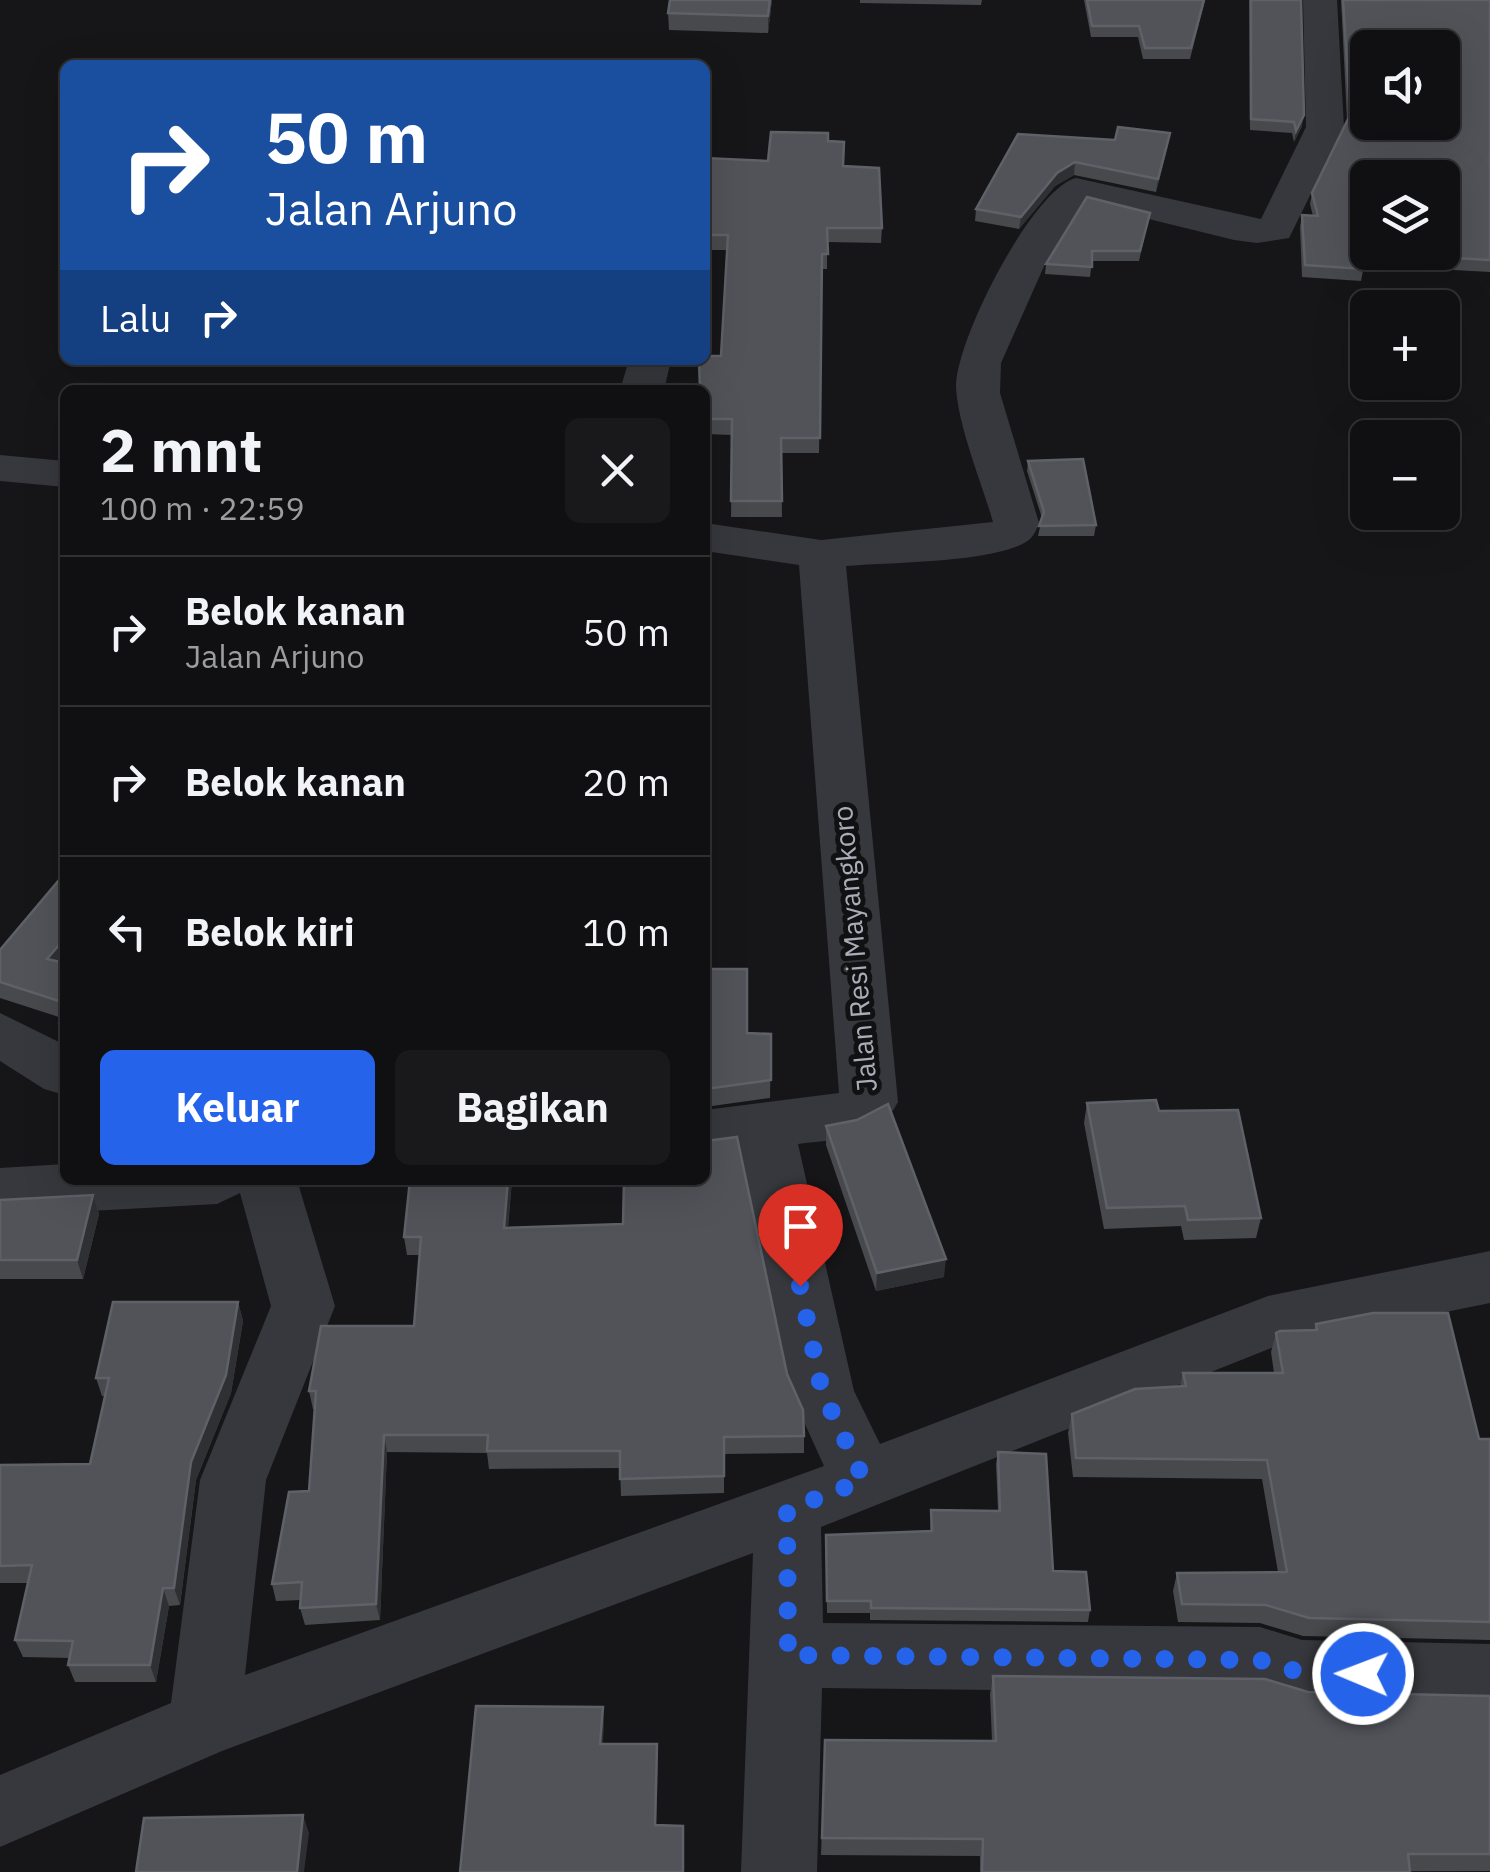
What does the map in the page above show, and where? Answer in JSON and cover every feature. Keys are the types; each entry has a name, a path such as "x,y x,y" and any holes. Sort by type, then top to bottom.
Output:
{"street":[{"path":"710,538 821,554 990,538 1012,531 1013,510 978,393 978,373 988,339 1049,223 1064,198 1076,190 1156,205 1252,230 1275,230 1325,127 1320,0"},
{"path":"0,468 60,474"},
{"name":"Jalan Resi Mayangkoro","path":"821,554 861,1026 871,1087 869,1102 852,1114 734,1129 822,1391 864,1480"},
{"path":"0,1034 60,1070"},
{"path":"0,1192 127,1185"},
{"path":"204,1724 234,1480 303,1306 267,1185"},
{"path":"0,1812 204,1724 787,1510 1268,1322 1490,1277"},
{"path":"780,1872 788,1655 787,1510"},
{"path":"788,1655 1260,1660 1302,1673 1490,1677"}],"building":[{"path":"670,0 770,0 768,16 668,13"},
{"path":"1087,0 1204,0 1191,48 1145,48 1139,26 1092,26"},
{"path":"1251,0 1301,0 1304,115 1296,131 1294,122 1251,119"},
{"path":"1343,0 1490,0 1490,260 1460,258 1460,160 1350,160 1350,268 1305,265 1302,215 1318,216 1312,193 1350,115"},
{"path":"1118,127 1170,133 1158,179 1075,162 1057,173 1021,217 976,209 1018,134 1115,140"},
{"path":"771,132 828,133 828,141 844,142 843,166 879,168 882,228 827,228 828,254 822,254 820,438 781,438 782,501 731,501 732,419 710,419 710,385 700,385 699,365 710,365 710,356 721,356 728,235 710,235 710,158 768,161"},
{"path":"1087,197 1150,213 1140,251 1092,251 1092,267 1046,264"},
{"path":"1083,459 1096,525 1039,526 1044,512 1028,461"},
{"path":"60,879 60,944 47,959 60,962 60,1001 0,982 0,950"},
{"path":"710,969 747,969 747,1033 771,1034 771,1080 710,1088"},
{"path":"1156,1100 1159,1111 1238,1110 1261,1218 1188,1220 1185,1206 1107,1208 1087,1103"},
{"path":"888,1104 946,1259 877,1273 826,1126 857,1120"},
{"path":"737,1137 787,1374 803,1410 804,1436 724,1437 724,1476 620,1479 620,1451 487,1451 488,1435 384,1435 376,1604 300,1608 302,1582 272,1584 289,1492 309,1491 316,1391 309,1391 321,1326 414,1326 421,1237 404,1237 409,1185 508,1185 504,1228 623,1224 624,1185 710,1185 710,1140"},
{"path":"93,1195 77,1260 0,1260 0,1200"},
{"path":"113,1302 238,1302 226,1375 191,1462 174,1588 163,1588 150,1665 68,1665 73,1641 15,1640 32,1565 0,1566 0,1465 90,1464 109,1378 96,1378"},
{"path":"1373,1313 1448,1313 1479,1439 1490,1439 1490,1622 1309,1618 1266,1605 1182,1604 1177,1573 1287,1572 1267,1460 1076,1458 1072,1414 1135,1389 1186,1386 1183,1373 1283,1373 1276,1333 1317,1330 1316,1324"},
{"path":"998,1452 1046,1454 1053,1571 1086,1572 1090,1610 871,1608 871,1601 827,1601 826,1535 932,1531 931,1510 1000,1511"},
{"path":"993,1676 1265,1679 1308,1692 1490,1696 1490,1854 1408,1854 1410,1872 982,1872 983,1839 822,1838 825,1740 996,1741"},
{"path":"476,1706 603,1707 600,1744 657,1744 655,1825 683,1826 683,1872 460,1872"},
{"path":"303,1815 297,1872 136,1872 144,1818"}],"route":[{"path":"800,1286 822,1391 864,1480 787,1510 788,1655 1260,1660 1275,1661 1302,1673 1363,1674"}]}
